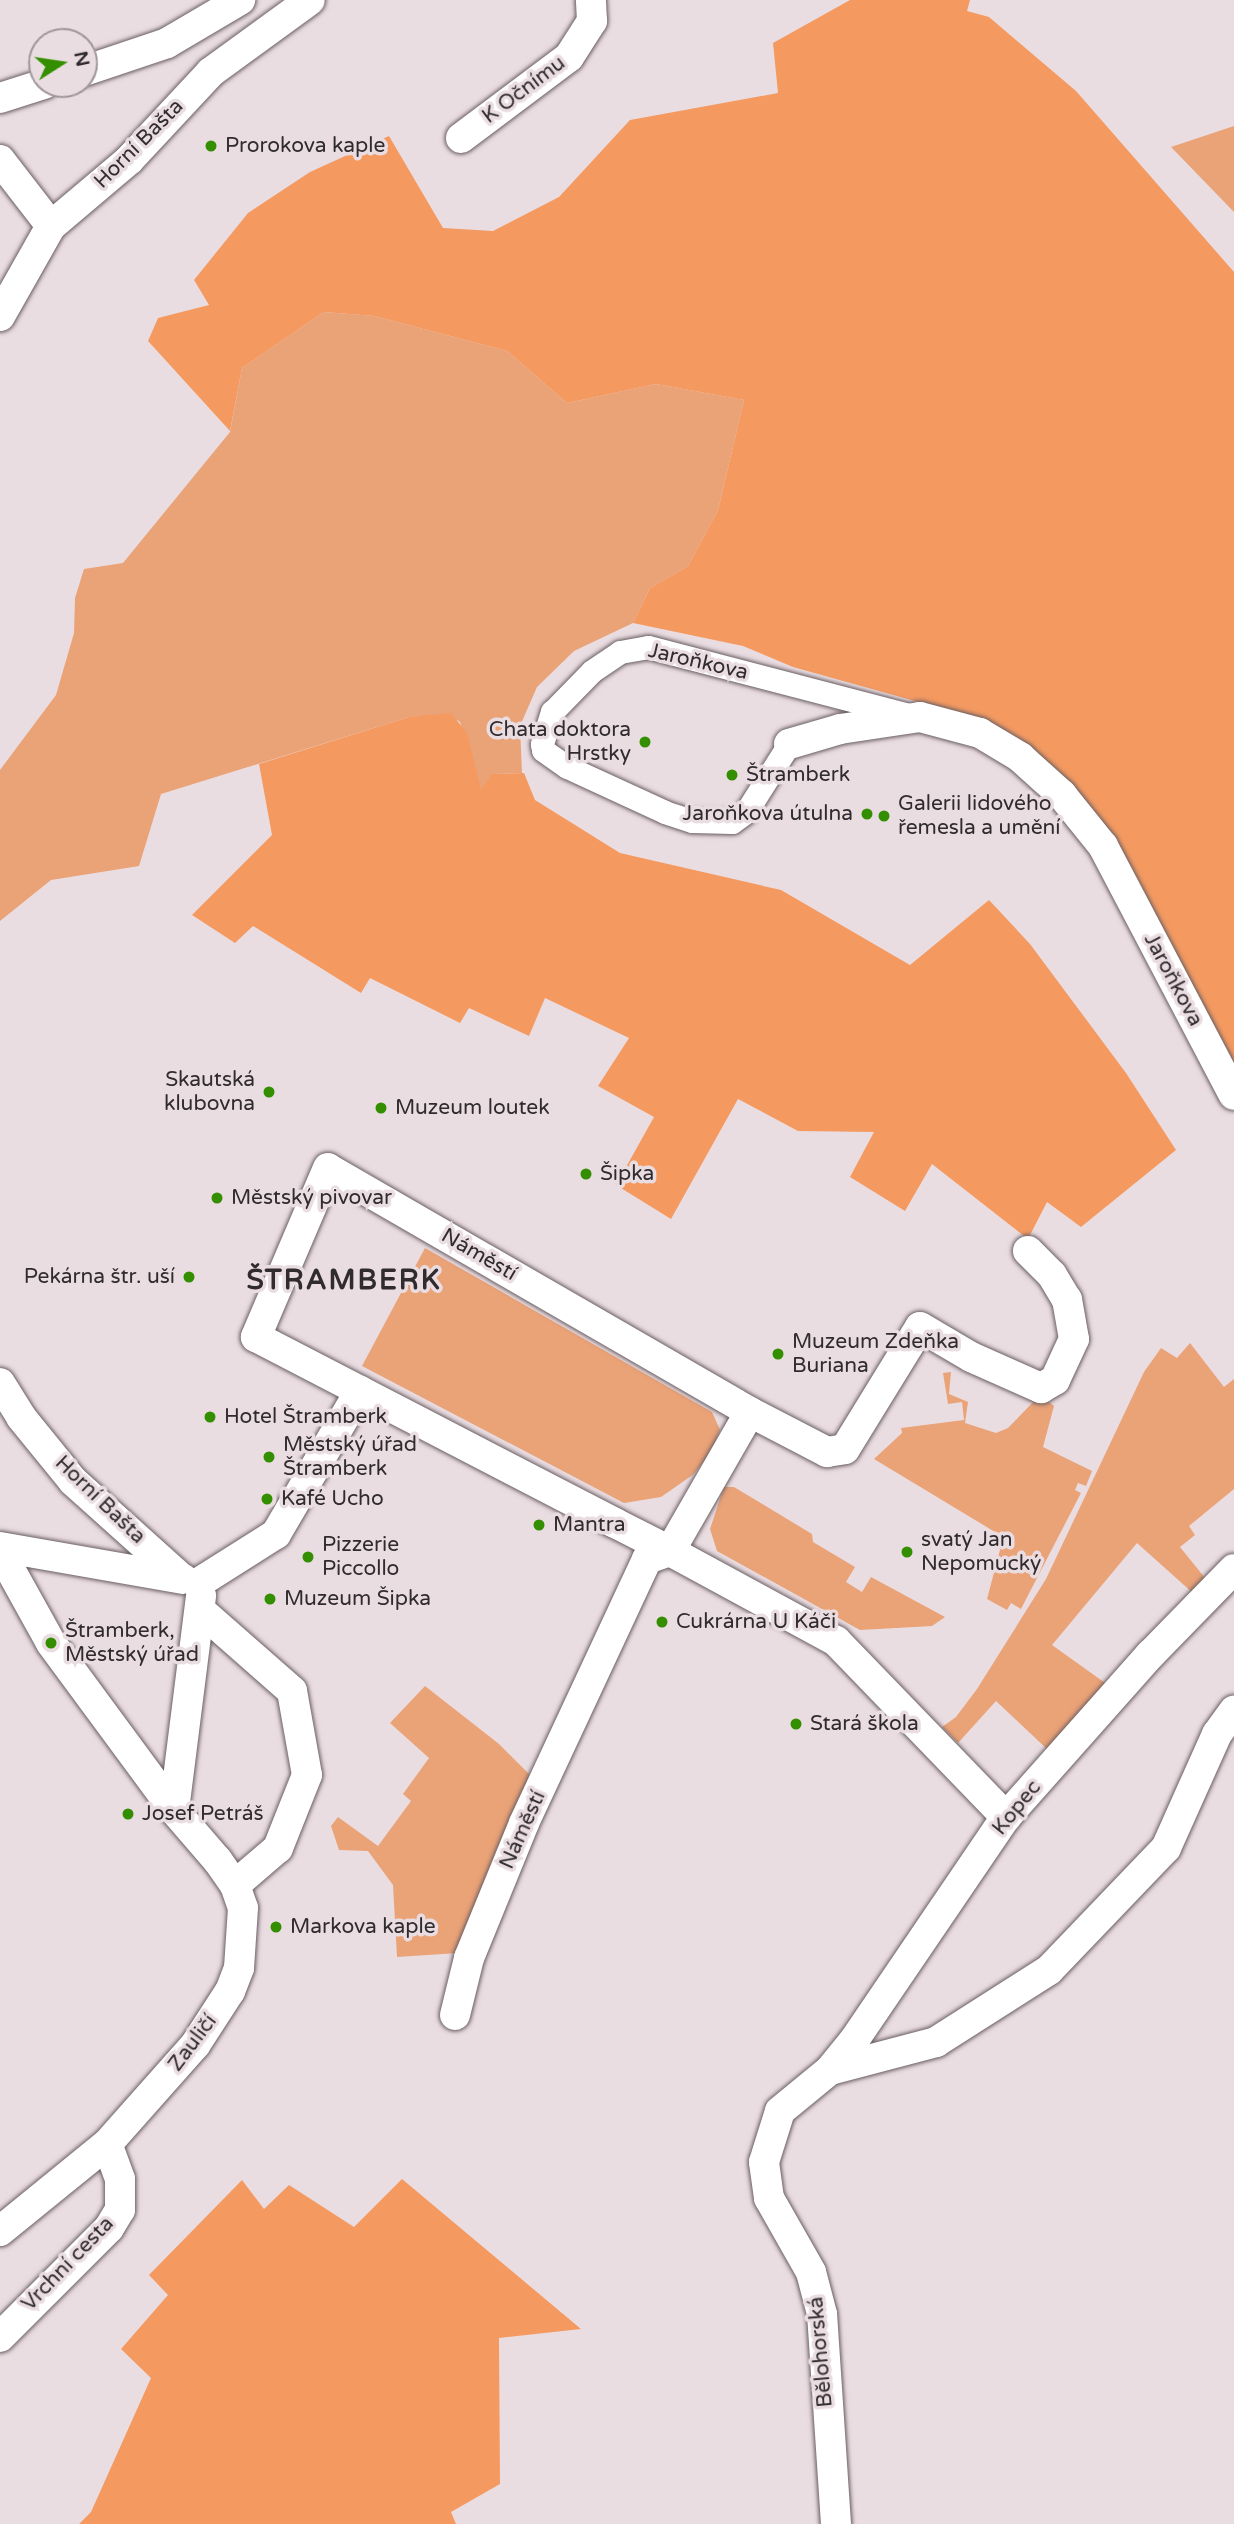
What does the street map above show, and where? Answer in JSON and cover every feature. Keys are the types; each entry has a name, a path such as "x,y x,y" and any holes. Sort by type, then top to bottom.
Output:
{"street":[{"path":"98,66 167,43 240,0"},
{"name":"Horní Bašta","path":"0,316 51,226 129,160 211,72 310,0"},
{"name":"K Očnímu","path":"461,138 569,57 592,21 591,0"},
{"path":"0,98 28,89"},
{"path":"0,160 51,226"},
{"name":"Jaroňkova","path":"920,717 840,729 789,744 747,812 732,822 692,821 664,812 568,767 544,750 542,744 552,712 592,671 620,652 648,647 920,717 981,733 1020,757 1062,795 1103,846 1234,1095"},
{"name":"Náměstí","path":"455,2015 469,1958 524,1823 647,1559 670,1551 750,1412 328,1168 256,1338 670,1551 836,1641 1006,1817"},
{"path":"750,1412 827,1452 845,1449 920,1327 971,1357 1041,1388 1055,1380 1074,1339 1067,1300 1052,1275 1028,1251"},
{"name":"Horní Bašta","path":"0,1383 21,1417 73,1481 194,1590 292,1691 307,1775 278,1848 236,1885"},
{"path":"174,1810 194,1590 276,1534 360,1391"},
{"name":"Zauličí","path":"0,1549 194,1590"},
{"name":"Zauličí","path":"0,1549 51,1643 174,1810 236,1885 243,1908 242,1944 230,1991 195,2045 107,2144 0,2231"},
{"name":"Kopec","path":"780,2111 830,2070 1006,1817 1150,1655 1234,1569"},
{"name":"Kopec","path":"830,2070 936,2042 1049,1970 1166,1847 1217,1734 1234,1711"},
{"name":"Bělohorská","path":"780,2111 764,2162 769,2198 811,2272 822,2314 836,2524"},
{"name":"Vrchní cesta","path":"0,2337 109,2228 120,2210 120,2179 107,2144"}],"shaded area":[{"path":"850,0 970,0 967,11 989,17 1076,91 1234,272 1234,1068 1106,828 1073,785 1023,745 983,720 793,667 743,646 633,623 650,588 688,566 718,510 744,400 656,384 567,403 507,351 374,316 324,312 242,368 230,431 148,341 158,318 209,305 194,280 248,213 310,172 389,136 443,228 493,231 559,197 630,120 778,93 773,43"},
{"path":"1234,126 1234,212 1171,147"},
{"path":"324,312 374,316 507,351 567,403 656,384 744,400 718,510 688,566 650,588 633,623 574,651 537,687 520,726 522,773 493,774 481,790 460,722 451,716 409,717 161,794 139,866 51,880 0,921 0,770 56,695 74,633 75,598 84,569 123,563 230,432 242,368"},
{"path":"451,713 467,733 481,789 492,774 524,773 535,800 620,853 781,890 910,965 989,900 1030,944 1126,1073 1176,1150 1081,1227 1047,1202 1028,1239 932,1164 905,1211 850,1177 874,1132 798,1131 738,1099 671,1219 616,1185 654,1117 598,1086 629,1038 545,998 529,1036 469,1008 460,1023 370,978 361,993 253,926 235,943 192,915 272,835 259,764 409,717"},
{"path":"425,1248 712,1412 720,1430 711,1452 694,1474 661,1497 624,1503 362,1366"},
{"path":"1190,1343 1224,1387 1234,1379 1234,1489 1189,1526 1195,1535 1180,1547 1205,1578 1194,1594 1137,1543 1052,1645 1108,1685 1049,1751 996,1701 958,1743 942,1727 956,1717 977,1689 1046,1579 1144,1372 1161,1348 1177,1358"},
{"path":"951,1372 949,1394 968,1402 965,1423 996,1433 1008,1428 1040,1395 1054,1406 1043,1447 1092,1471 1086,1486 1078,1483 1075,1490 1081,1493 1021,1609 1011,1603 1007,1610 987,1599 1000,1550 995,1532 874,1459 902,1433 901,1428 964,1420 962,1402 948,1404 943,1373"},
{"path":"724,1487 734,1487 812,1534 813,1542 855,1567 846,1582 862,1592 871,1577 945,1617 932,1626 860,1630 717,1551 710,1529"},
{"path":"425,1686 499,1744 532,1777 458,1953 397,1957 393,1885 368,1851 339,1850 331,1826 338,1817 378,1846 411,1801 403,1794 429,1758 390,1723"},
{"path":"402,2179 581,2329 499,2338 500,2484 451,2512 456,2524 79,2524 91,2512 151,2378 121,2349 168,2295 149,2275 242,2180 264,2209 289,2185 354,2227"}],"place":[{"name":"Prorokova kaple","path":"211,146"},
{"name":"Chata doktora Hrstky","path":"645,742"},
{"name":"Štramberk","path":"732,775"},
{"name":"Jaroňkova útulna","path":"867,814"},
{"name":"Galerii lidového řemesla a umění","path":"884,816"},
{"name":"Skautská klubovna","path":"269,1092"},
{"name":"Muzeum loutek","path":"381,1108"},
{"name":"Šipka","path":"586,1174"},
{"name":"Městský pivovar","path":"217,1198"},
{"name":"Pekárna štr. uší","path":"189,1277"},
{"name":"Muzeum Zdeňka Buriana","path":"778,1354"},
{"name":"Hotel Štramberk","path":"210,1417"},
{"name":"Městský úřad Štramberk","path":"269,1457"},
{"name":"Kafé Ucho","path":"267,1499"},
{"name":"Mantra","path":"539,1525"},
{"name":"svatý Jan Nepomucký","path":"907,1552"},
{"name":"Pizzerie Piccollo","path":"308,1557"},
{"name":"Muzeum Šipka","path":"270,1599"},
{"name":"Cukrárna U Káči","path":"662,1622"},
{"name":"Štramberk, Městský úřad","path":"51,1643"},
{"name":"Stará škola","path":"796,1724"},
{"name":"Josef Petráš","path":"128,1814"},
{"name":"Markova kaple","path":"276,1927"}],"district":[{"name":"ŠTRAMBERK","path":"344,1280"}]}
